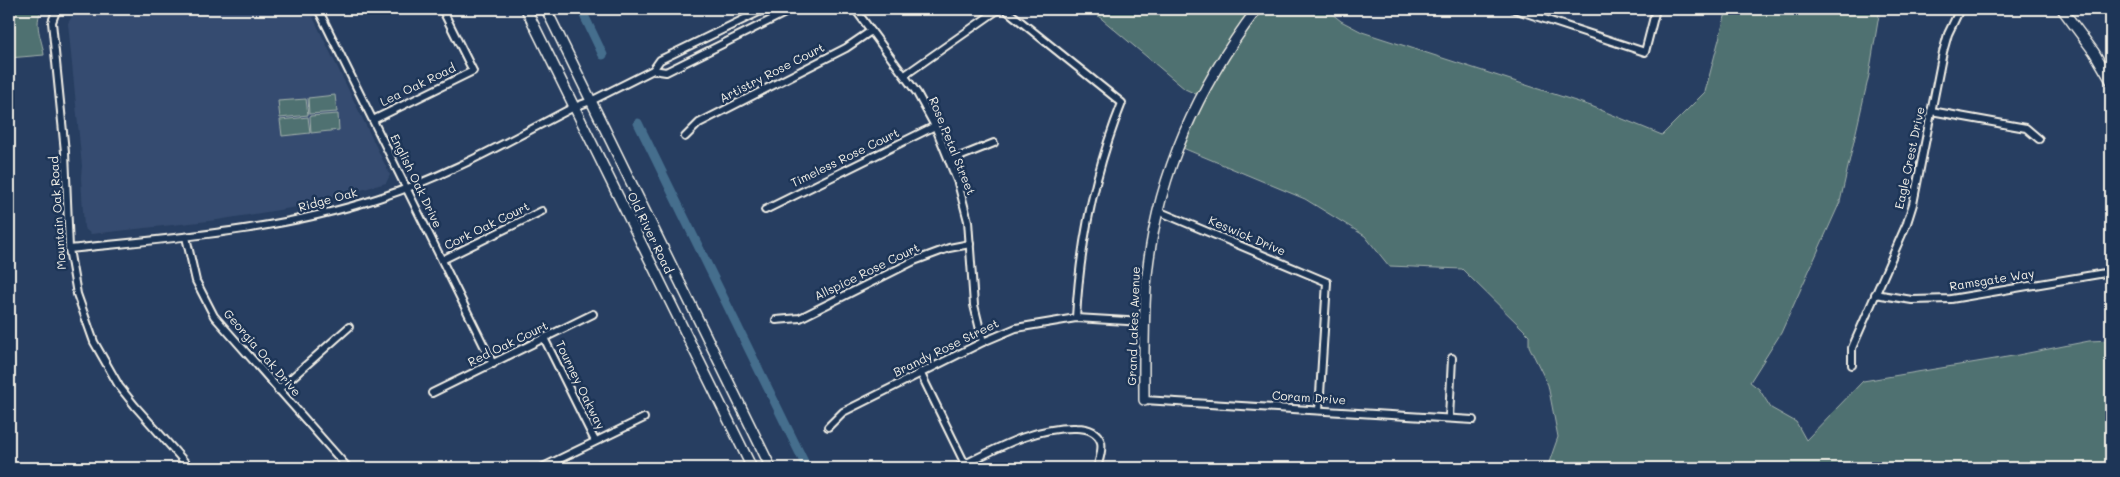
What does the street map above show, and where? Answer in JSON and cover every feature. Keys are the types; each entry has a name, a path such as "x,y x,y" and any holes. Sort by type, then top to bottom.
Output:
{"main road":[{"name":"Old River Road","path":"526,9 752,468"},
{"name":"Old River Road","path":"546,9 770,468"},
{"name":"Grand Lakes Avenue","path":"1144,400 1144,322 1147,273 1158,211 1171,166 1200,97 1224,55 1257,9"},
{"path":"2062,9 2094,52 2111,81"}],"street":[{"name":"English Oak Drive","path":"318,9 493,364"},
{"name":"Lea Oak Road","path":"373,120 473,71 442,9"},
{"name":"Ridge Oak","path":"69,249 257,228 312,217 406,188 470,162 574,107 591,101 653,70 660,60 765,9"},
{"path":"653,70 666,72 792,9"},
{"name":"Rose Petal Street","path":"854,9 917,92 935,126 949,161 964,202 970,244 974,305 983,342"},
{"path":"905,75 999,9"},
{"path":"1005,9 1122,103 1101,161 1086,220 1078,281 1076,318"},
{"path":"1514,9 1645,52 1656,9"},
{"name":"Eagle Crest Drive","path":"1852,364 1852,348 1907,223 1913,204 1942,52 1960,9"},
{"name":"Mountain Oak Road","path":"58,10 52,22 65,152 69,249 73,278 82,310 94,342 106,364 135,406 190,468"},
{"name":"Artistry Rose Court","path":"685,137 698,123 846,48 871,31"},
{"path":"1931,111 2026,128 2039,139"},
{"name":"Timeless Rose Court","path":"765,210 935,126"},
{"path":"949,161 994,143"},
{"name":"Cork Oak Court","path":"442,260 542,211"},
{"name":"Keswick Drive","path":"1158,211 1327,282 1319,410"},
{"name":"Georgia Oak Drive","path":"186,237 196,281 214,316 348,468"},
{"name":"Allspice Rose Court","path":"776,320 800,318 923,257 949,248 970,244"},
{"name":"Ramsgate Way","path":"1875,294 1912,300 1951,299 2111,272"},
{"name":"Red Oak Court","path":"432,393 593,314"},
{"name":"Brandy Rose Street","path":"828,427 843,412 920,372 1016,328 1076,318 1144,322"},
{"path":"278,390 349,328"},
{"name":"Tourney Oakway","path":"544,338 595,441"},
{"path":"1448,418 1452,358"},
{"path":"920,372 965,464"},
{"name":"Coram Drive","path":"1144,400 1473,420"},
{"path":"541,468 644,418"},
{"path":"957,468 1023,436 1049,429 1086,428 1098,436 1101,449 1097,468"}],"shaded area":[{"path":"136,9 309,9 390,175 386,183 303,206 217,220 91,234 84,228 82,166 68,23 73,15"}],"green space":[{"path":"9,9 42,9 39,15 38,26 44,55 9,58"},
{"path":"1090,9 1326,9 1341,21 1362,32 1591,106 1662,135 1705,92 1727,9 1880,9 1869,75 1840,202 1781,333 1750,382 1759,389 1771,408 1796,422 1806,440 1863,381 2013,356 2089,341 2111,340 2111,468 1547,468 1558,437 1548,385 1529,346 1529,335 1462,269 1389,266 1365,236 1305,199 1178,146 1200,96 1185,89"},
{"path":"335,95 337,112 309,114 308,98"},
{"path":"306,99 308,115 280,118 278,101"},
{"path":"338,114 339,130 311,133 310,116"},
{"path":"308,117 310,133 282,136 280,120"}],"waterway":[{"path":"581,9 603,55"},
{"path":"638,123 807,468"}]}
